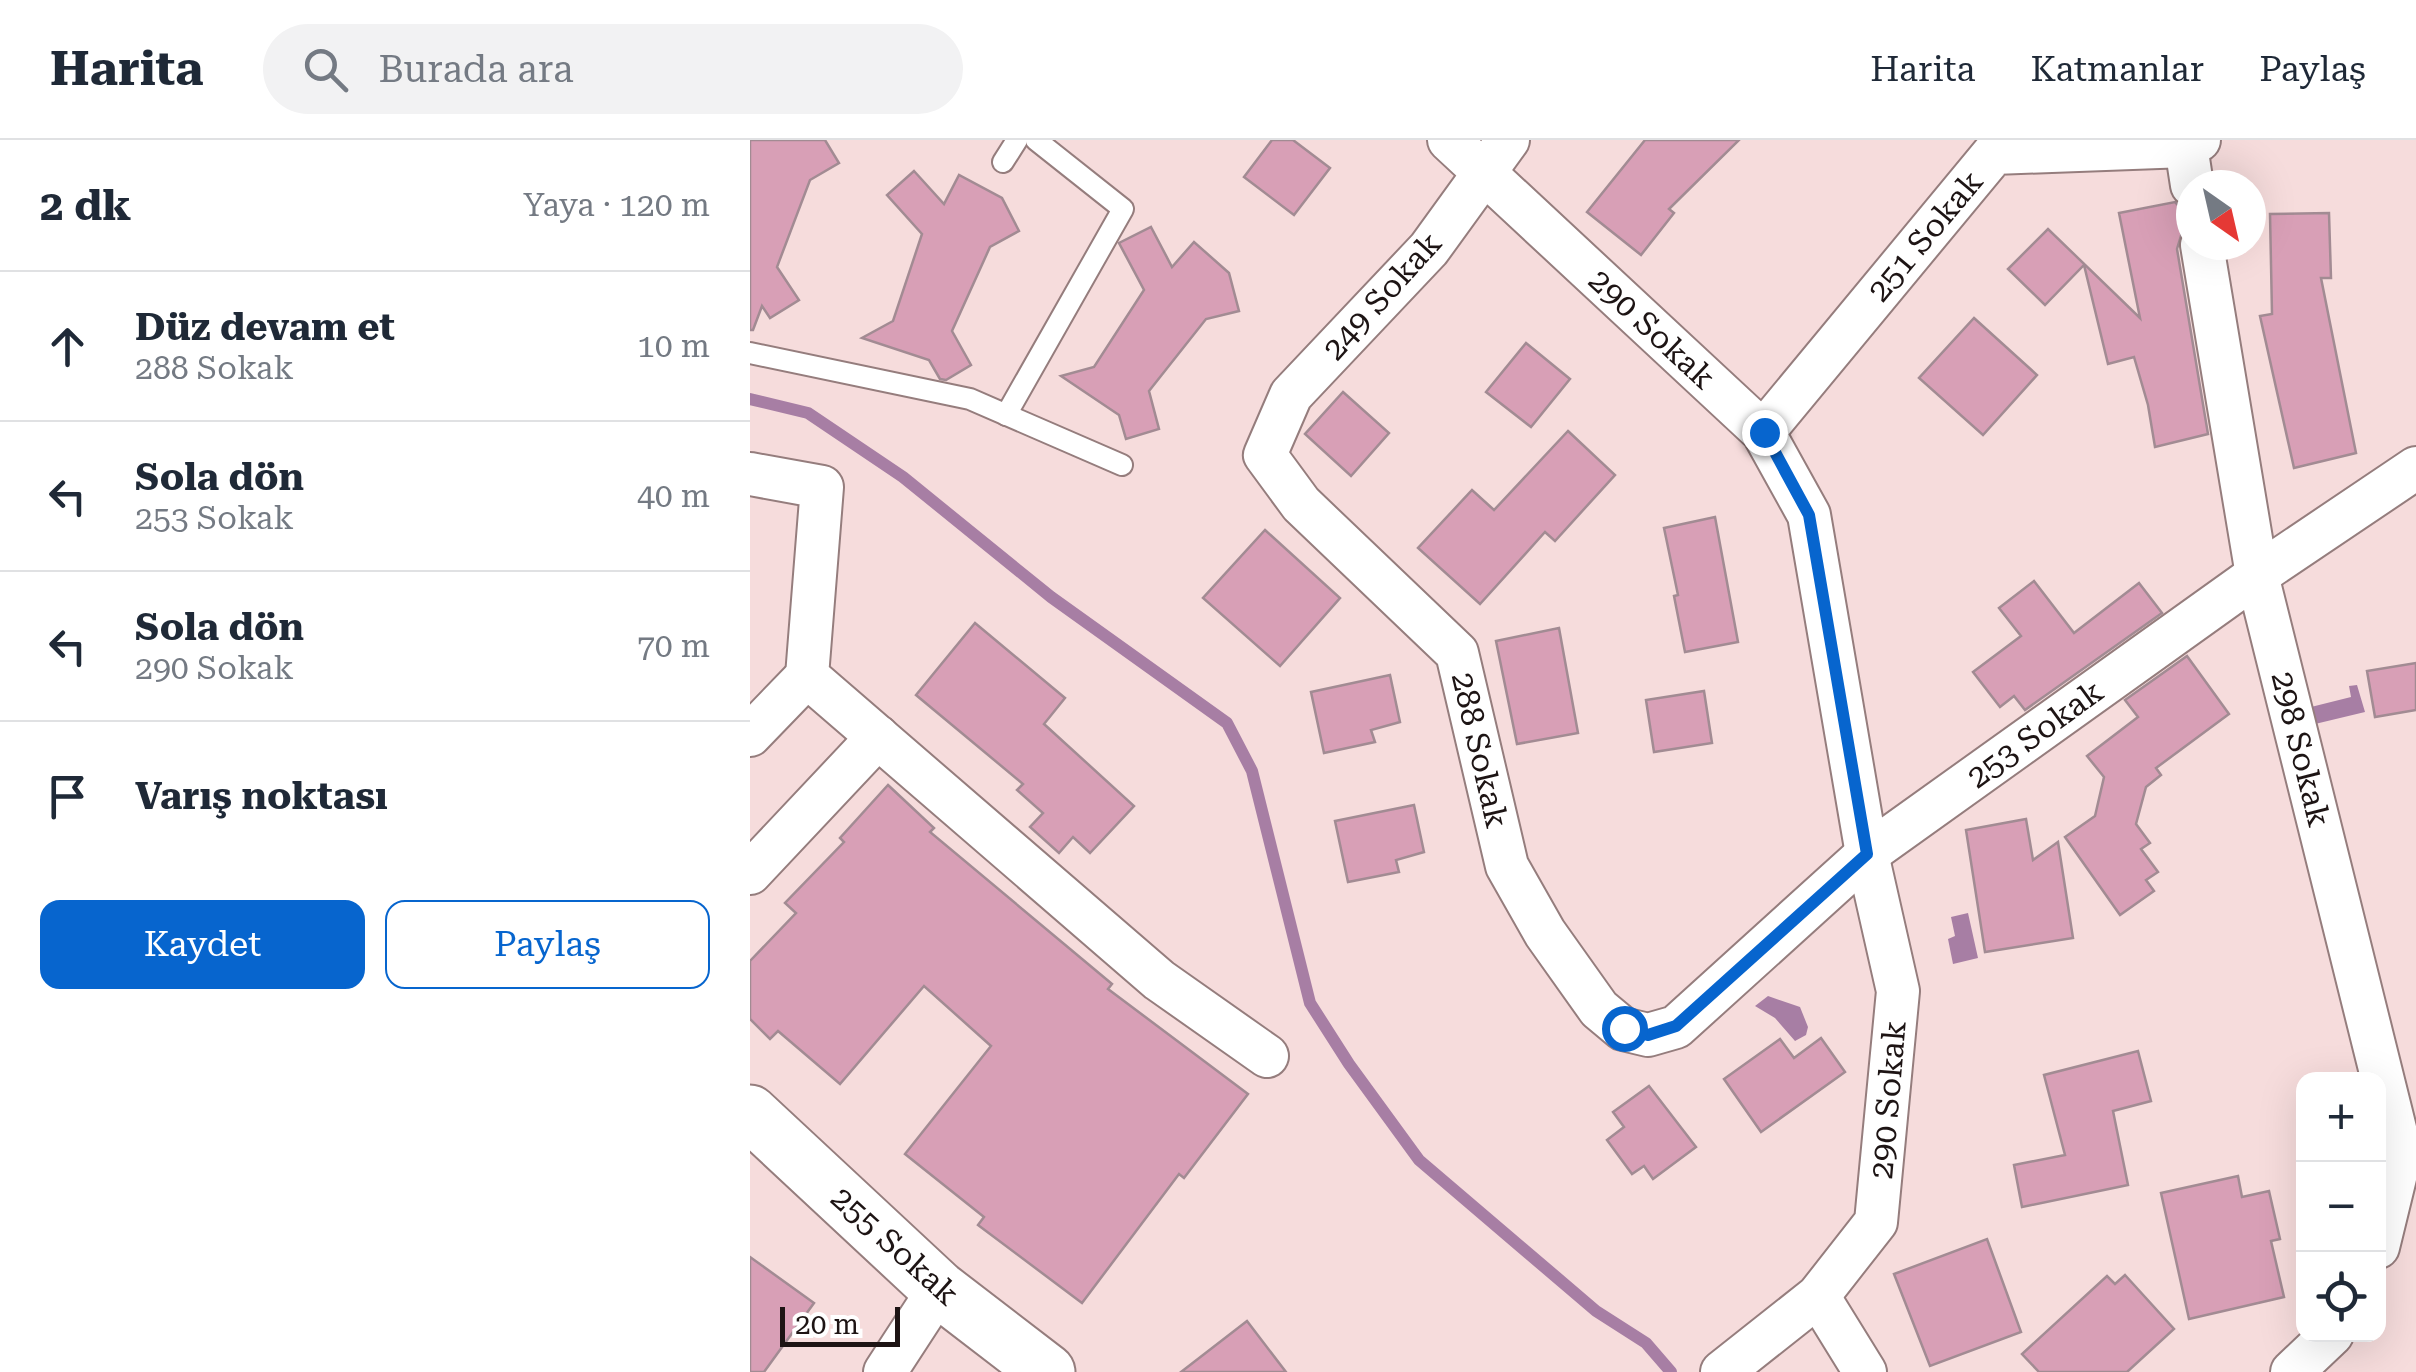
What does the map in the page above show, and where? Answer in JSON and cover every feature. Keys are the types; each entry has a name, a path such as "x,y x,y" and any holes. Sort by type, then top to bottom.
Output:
{"street":[{"name":"290 Sokak","path":"1449,140 1496,156 1764,432 1809,515 1867,854 1898,990 1876,1222 1818,1296 1722,1372"},
{"name":"251 Sokak","path":"1764,432 1994,147 2192,157"},
{"name":"249 Sokak","path":"1265,456 1291,395 1429,249 1496,156"},
{"name":"298 Sokak","path":"2204,260 2257,575 2401,1153 2386,1215"},
{"name":"288 Sokak","path":"1265,456 1301,504 1457,653 1507,866 1546,933 1599,1009 1624,1028 1648,1035 1676,1026"},
{"name":"253 Sokak","path":"1676,1026 1867,854 2257,575 2416,468"},
{"path":"750,474 822,488 808,676 750,734"},
{"path":"808,676 1160,980 1267,1056"},
{"path":"750,873 878,736"},
{"name":"255 Sokak","path":"753,1122 939,1290 1046,1372"},
{"path":"885,1372 939,1290"},
{"path":"1818,1296 1865,1372"},
{"path":"2292,1372 2324,1342"}],"lane":[{"path":"1003,162 1017,140"},
{"path":"1006,415 1123,209 1036,140"},
{"path":"750,353 970,399 1122,466"}],"shaded area":[{"path":"2357,685 2365,712 2315,724 2311,707 2351,697 2349,686"},
{"path":"1968,913 1978,958 1953,964 1948,939 1955,936 1951,917"},
{"path":"1768,996 1800,1007 1808,1027 1806,1035 1795,1041 1775,1018 1755,1006"}],"building":[{"path":"750,140 825,140 839,163 810,180 777,267 799,300 770,318 762,306 753,330 750,330"},
{"path":"1272,140 1293,140 1330,168 1294,215 1244,177"},
{"path":"1645,140 1739,140 1669,209 1674,213 1641,255 1587,212"},
{"path":"914,171 944,204 959,175 1002,198 1019,231 990,247 952,331 971,365 946,380 940,379 929,360 862,338 893,321 922,234 887,195"},
{"path":"2176,203 2176,260 2208,434 2155,447 2134,357 2108,364 2084,265 2045,305 2008,269 2048,229 2140,318 2119,213"},
{"path":"2329,213 2331,278 2321,278 2356,453 2294,468 2260,316 2272,314 2270,214"},
{"path":"1151,227 1172,267 1194,242 1229,273 1239,311 1206,319 1149,391 1159,429 1126,439 1119,415 1061,376 1094,367 1144,290 1119,243"},
{"path":"1974,318 2037,375 1983,435 1919,378"},
{"path":"1526,343 1570,379 1531,427 1486,392"},
{"path":"1343,392 1389,433 1351,476 1305,434"},
{"path":"1568,431 1615,475 1555,541 1545,532 1480,604 1418,548 1472,490 1494,510"},
{"path":"1715,517 1738,642 1685,652 1664,528"},
{"path":"1265,530 1340,598 1280,666 1203,598"},
{"path":"2034,581 2074,633 2139,583 2162,613 2025,710 2014,696 2000,707 1973,672 2021,636 1999,608"},
{"path":"975,623 1065,698 1044,724 1134,806 1090,853 1073,837 1059,853 1030,827 1043,813 1017,790 1023,784 916,695"},
{"path":"1559,628 1578,733 1517,744 1496,641"},
{"path":"2187,656 2229,714 2156,768 2161,775 2146,787 2136,824 2150,843 2141,849 2158,872 2146,880 2154,891 2120,915 2065,837 2095,816 2104,777 2087,756 2138,717 2125,700"},
{"path":"2416,663 2416,710 2375,717 2367,671"},
{"path":"1390,675 1400,722 1371,730 1375,742 1324,753 1311,692"},
{"path":"1704,691 1712,743 1654,752 1646,700"},
{"path":"888,785 934,828 930,832 1112,984 1108,989 1248,1094 1184,1178 1179,1174 1082,1303 978,1225 984,1217 905,1154 991,1046 924,986 840,1084 778,1031 770,1039 750,1019 750,961 796,913 785,903 844,842 840,838"},
{"path":"1414,805 1424,852 1396,860 1399,872 1348,882 1335,821"},
{"path":"2026,819 2033,860 2058,842 2073,938 1985,952 1966,830"},
{"path":"1821,1038 1845,1072 1761,1132 1724,1079 1780,1039 1794,1058"},
{"path":"2138,1051 2151,1101 2113,1111 2128,1185 2022,1207 2014,1165 2065,1155 2044,1075"},
{"path":"1649,1086 1696,1147 1653,1179 1644,1166 1632,1174 1607,1140 1624,1127 1613,1112"},
{"path":"2238,1176 2242,1197 2269,1191 2280,1239 2271,1241 2284,1297 2189,1319 2161,1193"},
{"path":"1987,1239 2021,1332 1930,1366 1894,1274"},
{"path":"750,1257 814,1303 764,1372 750,1372"},
{"path":"2125,1275 2174,1329 2127,1372 2039,1372 2022,1354 2107,1276 2115,1284"},
{"path":"1247,1321 1286,1372 1181,1372"}],"waterway":[{"path":"750,399 808,413 903,477 1051,597 1227,723 1252,771 1310,1003 1349,1064 1419,1160 1596,1311 1646,1343 1671,1372"}],"route":[{"path":"1624,1028 1648,1035 1676,1026 1867,854 1809,515 1764,432"}]}
